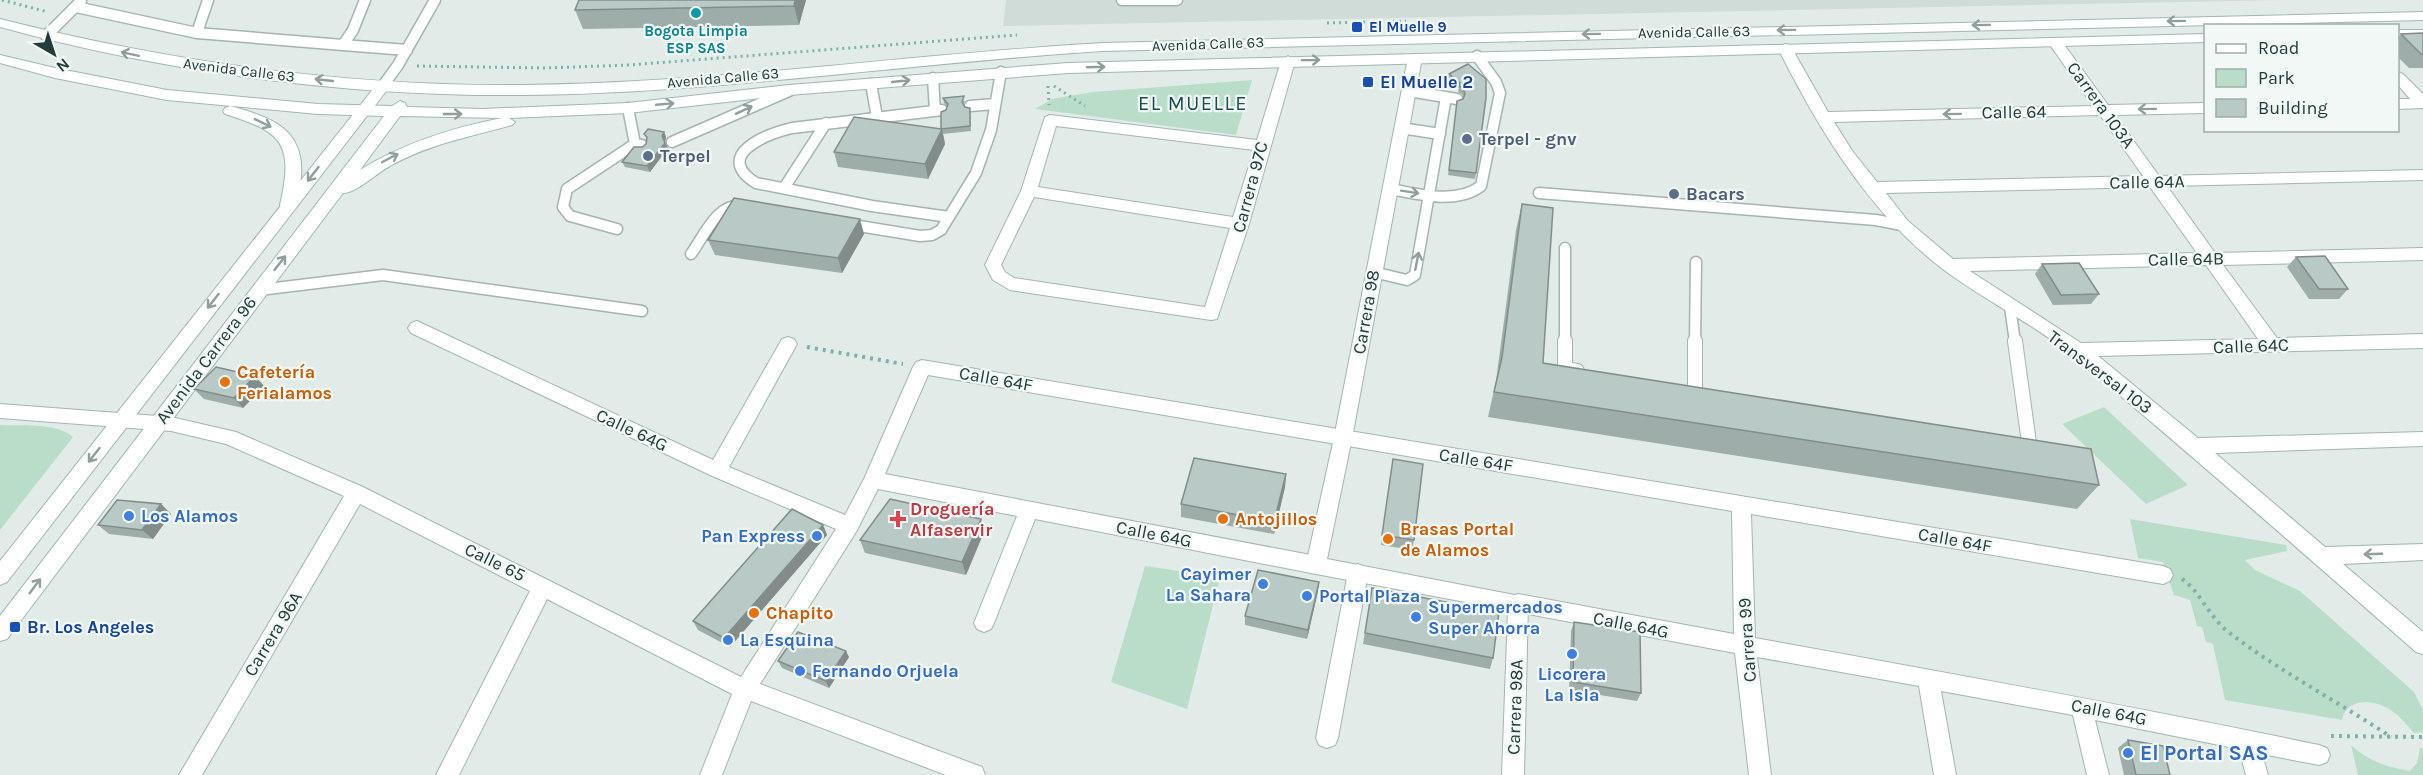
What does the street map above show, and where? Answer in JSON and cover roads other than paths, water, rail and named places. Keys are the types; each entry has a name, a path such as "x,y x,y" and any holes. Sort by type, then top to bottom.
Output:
{"street":[{"name":"Avenida Calle 63","path":"0,23 46,36 155,59 382,87 503,90 643,85 1001,53 1174,45 2423,16"},
{"path":"2399,34 2423,34"},
{"name":"Avenida Calle 63","path":"0,59 55,73 167,95 253,105 395,113 565,112 1001,72 1288,61 2204,38"},
{"name":"Carrera 103A","path":"2055,42 2272,345"},
{"name":"Transversal 103","path":"1785,48 1823,117 1871,188 1902,225 1949,265 2078,350 2323,556 2423,645"},
{"name":"Carrera 98","path":"1316,565 1343,438 1415,58"},
{"name":"Carrera 97C","path":"1029,190 993,266 999,276 1010,284 1212,314 1241,224 1261,146 1288,61"},
{"path":"2399,79 2423,103"},
{"name":"Avenida Carrera 96","path":"0,576 382,87"},
{"name":"Avenida Carrera 96","path":"0,632 413,88"},
{"path":"167,95 248,116 276,129 285,137 293,149 296,163 288,205"},
{"path":"2399,104 2423,103"},
{"name":"Calle 64","path":"1823,117 2204,108"},
{"path":"326,204 377,165 418,144 460,131 565,112"},
{"path":"1241,224 1029,190 1050,120 1261,146"},
{"name":"Calle 64A","path":"1871,188 2423,175"},
{"name":"Calle 64B","path":"1949,265 2423,254"},
{"name":"Calle 64G","path":"417,328 717,470 849,526"},
{"name":"Calle 64C","path":"2078,350 2423,341"},
{"path":"717,470 788,344"},
{"name":"Calle 64F","path":"873,480 922,367 2163,576"},
{"name":"Calle 65","path":"0,411 171,424 229,437 356,493 745,689 974,775"},
{"path":"2194,446 2423,439"},
{"path":"711,775 745,689 849,526 873,480"},
{"name":"Calle 64G","path":"873,480 1745,647 1928,677 2081,706 2319,755"},
{"name":"Carrera 96A","path":"190,775 356,493"},
{"name":"Carrera 99","path":"1741,504 1745,647 1760,775"},
{"path":"984,623 1029,511"},
{"path":"2323,556 2423,552"},
{"path":"1327,738 1358,573"},
{"path":"447,775 543,586"},
{"name":"Carrera 98A","path":"1513,775 1518,603"},
{"path":"1928,677 1945,775"},
{"path":"2081,706 2098,775"},
{"path":"2248,740 2257,775"}],"lane":[{"path":"197,33 208,0"},
{"path":"343,45 353,30 365,0"},
{"path":"382,87 407,50 435,0"},
{"path":"1122,0 1178,0"},
{"path":"46,36 79,3 197,33 407,50"},
{"path":"1390,189 1430,195 1467,195 1476,192 1481,186 1500,93 1496,82 1476,56"},
{"path":"838,222 920,236 932,235 941,230 976,172 991,130 1001,72"},
{"path":"933,78 938,110 826,123 772,133 754,143 740,159 739,168 744,177 756,183 872,206 949,217"},
{"path":"871,84 877,117"},
{"path":"672,142 789,90"},
{"path":"1409,91 1457,99"},
{"path":"1373,272 1407,280 1415,275 1446,97"},
{"path":"1485,103 1497,105"},
{"path":"970,106 995,104"},
{"path":"617,229 570,216 563,207 567,189 639,144 628,108"},
{"path":"784,188 826,123"},
{"path":"1401,128 1440,134"},
{"path":"1539,193 1876,220 1902,225"},
{"path":"691,254 727,206 734,204 757,208"},
{"path":"1565,248 1565,369 1589,373"},
{"path":"1695,392 1696,262"},
{"path":"259,290 383,275 642,311"},
{"path":"2010,307 2030,450 2018,448"}],"place":[{"name":"Bogota Limpia ESP SAS","path":"696,13"},
{"name":"El Muelle 9","path":"1357,27"},
{"name":"El Muelle 2","path":"1368,82"},
{"name":"Terpel - gnv","path":"1467,139"},
{"name":"Terpel","path":"648,156"},
{"name":"Bacars","path":"1674,194"},
{"name":"Cafetería Ferialamos","path":"225,382"},
{"name":"Los Alamos","path":"129,516"},
{"name":"Droguería Alfaservir","path":"898,519"},
{"name":"Antojillos","path":"1223,519"},
{"name":"Pan Express","path":"817,536"},
{"name":"Brasas Portal de Alamos","path":"1388,539"},
{"name":"Cayimer La Sahara","path":"1263,584"},
{"name":"Portal Plaza","path":"1307,596"},
{"name":"Chapito","path":"754,613"},
{"name":"Supermercados Super Ahorra","path":"1416,617"},
{"name":"Br. Los Angeles","path":"15,627"},
{"name":"La Esquina","path":"728,640"},
{"name":"Licorera La Isla","path":"1572,654"},
{"name":"Fernando Orjuela","path":"800,671"},
{"name":"El Portal SAS","path":"2128,753"}],"district":[{"name":"EL MUELLE","path":"1193,103"}]}
